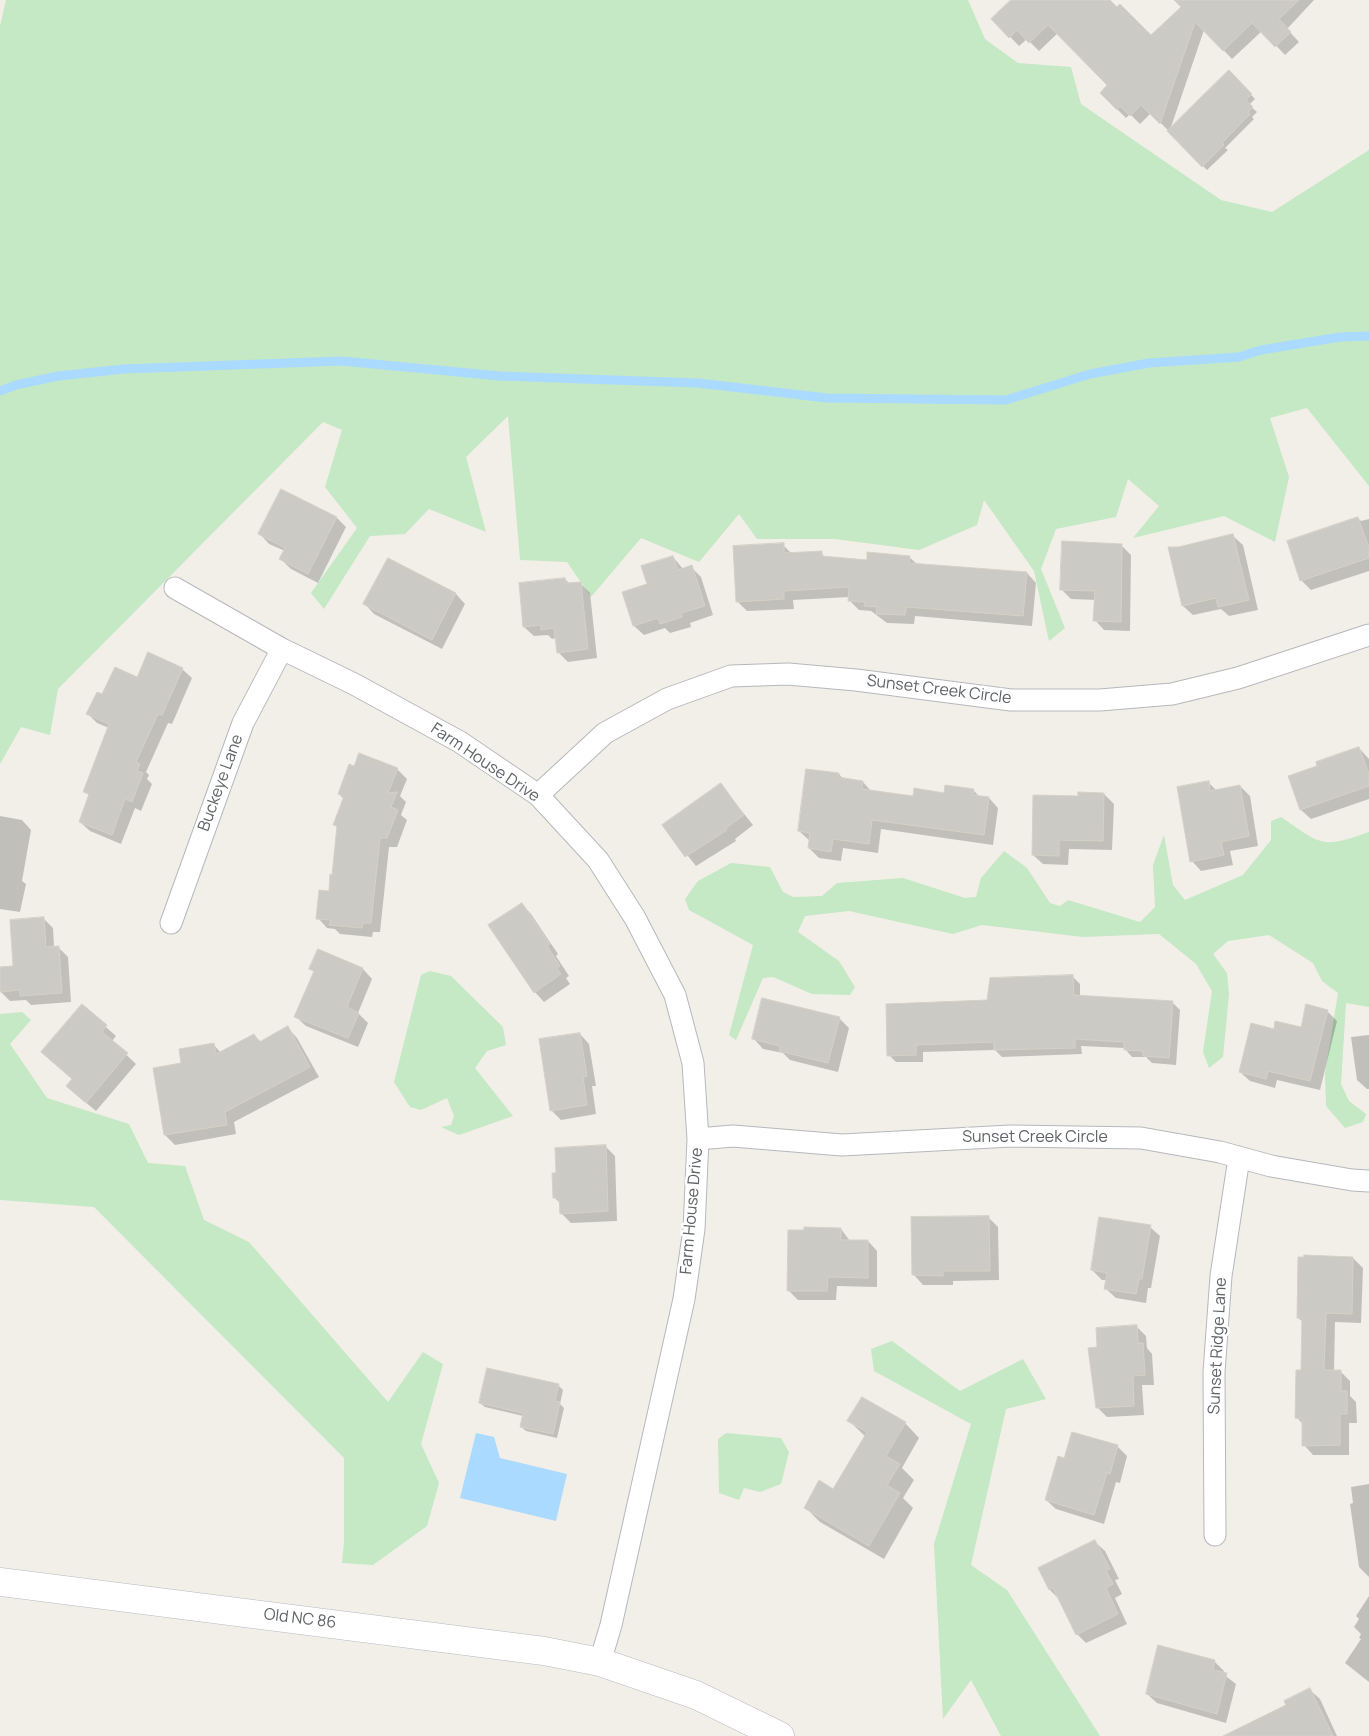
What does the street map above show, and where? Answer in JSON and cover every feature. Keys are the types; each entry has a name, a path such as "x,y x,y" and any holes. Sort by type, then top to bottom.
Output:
{"main road":[{"name":"Old NC 86","path":"0,1582 535,1650 600,1662 696,1695 780,1736"}],"street":[{"name":"Farm House Drive","path":"175,588 282,649 354,684 460,742 538,795 598,860 635,918 675,995 693,1063 698,1139 694,1229 684,1299 611,1625 600,1662"},
{"name":"Sunset Creek Circle","path":"538,795 604,733 667,699 731,676 788,674 846,679 1011,700 1100,700 1172,694 1238,678 1369,635"},
{"name":"Buckeye Lane","path":"171,923 243,722 282,649"},
{"name":"Sunset Creek Circle","path":"698,1139 734,1136 842,1145 1011,1136 1140,1138 1280,1168 1352,1180 1369,1180"},
{"name":"Sunset Ridge Lane","path":"1215,1535 1215,1363 1221,1276 1239,1158"}],"green space":[{"path":"6,0 968,0 985,39 1018,63 1071,67 1081,104 1221,200 1272,212 1369,150 1369,486 1307,408 1270,418 1289,477 1275,542 1224,516 1133,538 1159,506 1128,479 1116,517 1056,529 1041,569 1065,628 1049,641 1034,571 984,500 977,525 919,550 835,539 757,539 739,514 699,562 641,538 591,597 567,562 520,560 508,416 466,457 486,532 429,509 405,534 370,536 324,609 311,593 357,528 325,487 342,430 323,422 58,689 50,735 21,727 0,764 0,26"},
{"path":"1281,817 1305,834 1322,841 1341,841 1369,832 1369,1007 1346,1003 1341,1084 1349,1101 1366,1114 1363,1122 1345,1128 1326,1106 1325,1073 1338,993 1322,981 1313,963 1269,935 1228,941 1213,954 1227,973 1229,994 1223,1057 1209,1068 1203,1052 1212,991 1196,964 1159,934 1083,937 982,925 953,934 849,911 805,916 798,932 839,961 855,987 850,995 812,994 773,977 763,978 736,1040 729,1035 753,945 689,910 685,899 698,881 731,863 770,867 783,892 793,897 822,896 837,883 903,878 965,898 976,897 981,878 1004,851 1027,868 1050,903 1060,906 1068,900 1140,922 1155,907 1153,865 1164,835 1173,885 1185,900 1243,875 1271,840 1271,821"},
{"path":"430,971 451,976 503,1027 506,1045 487,1051 475,1068 513,1116 459,1135 441,1127 451,1125 454,1116 447,1098 421,1110 410,1107 394,1082 421,975"},
{"path":"22,1012 31,1020 10,1044 47,1098 129,1124 148,1163 185,1166 204,1220 249,1242 388,1402 423,1352 443,1364 421,1444 439,1483 427,1526 373,1565 342,1563 344,1542 344,1458 94,1207 0,1200 0,1014"},
{"path":"892,1341 960,1391 1023,1359 1046,1399 1006,1409 971,1565 1007,1590 1100,1736 1001,1736 971,1680 943,1719 934,1544 971,1424 874,1371 871,1349"},
{"path":"726,1433 781,1438 789,1452 781,1484 760,1492 744,1488 739,1500 719,1493 718,1439"}],"water":[{"path":"476,1433 494,1437 500,1458 567,1474 556,1521 460,1498"}],"building":[{"path":"1011,0 1110,0 1117,7 1120,4 1151,35 1181,7 1174,0 1299,0 1279,19 1291,32 1275,47 1252,23 1223,51 1195,22 1160,124 1141,105 1130,116 1120,106 1117,110 1100,93 1107,85 1048,25 1029,43 1017,30 1009,38 991,19"},
{"path":"1229,70 1252,94 1246,100 1253,107 1248,112 1250,114 1222,143 1224,145 1202,167 1167,131"},
{"path":"281,489 337,517 308,574 279,559 285,548 258,534"},
{"path":"1358,517 1369,548 1369,558 1300,581 1287,541"},
{"path":"1233,534 1249,600 1218,607 1216,598 1182,606 1168,547 1178,547"},
{"path":"1062,541 1122,544 1121,622 1093,621 1095,591 1060,590"},
{"path":"784,543 784,553 822,551 822,556 867,560 867,552 910,556 909,563 1027,572 1023,616 906,607 905,615 876,614 877,607 864,606 865,602 848,601 849,587 784,591 784,599 736,602 733,546"},
{"path":"673,556 678,570 692,565 705,606 681,613 682,617 660,624 658,618 633,626 622,592 647,584 641,566"},
{"path":"388,558 456,593 432,640 363,604"},
{"path":"565,578 566,583 581,582 588,649 557,653 554,628 541,630 541,625 523,627 519,583"},
{"path":"148,652 183,668 162,715 158,714 136,762 140,764 137,771 143,773 132,802 125,799 112,835 79,822 89,794 83,792 109,724 86,714 97,692 102,694 115,667 137,677"},
{"path":"1359,747 1369,774 1369,786 1300,810 1288,776 1317,766 1316,762"},
{"path":"359,753 398,768 388,793 397,792 391,807 398,810 387,838 380,838 371,923 363,923 362,928 329,925 331,920 316,919 319,890 329,891 330,874 332,875 337,826 333,825 344,796 338,794 349,764 354,766"},
{"path":"806,769 839,773 838,777 863,781 862,789 913,796 914,788 944,793 945,785 974,789 973,795 989,797 984,835 872,820 869,844 833,839 831,852 808,848 810,833 798,831"},
{"path":"1209,781 1210,791 1240,785 1249,836 1221,842 1224,855 1190,862 1177,787"},
{"path":"721,783 744,815 726,828 727,830 685,857 662,825"},
{"path":"1078,792 1104,793 1103,841 1059,840 1059,856 1032,855 1033,795 1078,796"},
{"path":"522,903 550,944 547,946 560,966 557,968 561,974 534,993 488,925"},
{"path":"44,917 46,947 59,946 62,993 20,996 20,990 0,992 0,967 13,966 10,920"},
{"path":"318,949 363,968 347,1007 359,1013 348,1038 294,1017 314,971 309,969"},
{"path":"1073,975 1074,995 1173,1001 1169,1058 1143,1056 1143,1051 1124,1050 1124,1042 1075,1039 1075,1048 994,1050 994,1042 916,1045 916,1055 887,1056 886,1004 987,1000 990,978"},
{"path":"762,998 840,1017 828,1063 779,1051 780,1046 752,1039"},
{"path":"82,1004 107,1025 102,1032 128,1053 86,1103 66,1086 72,1079 41,1052"},
{"path":"1306,1004 1328,1010 1310,1081 1268,1071 1266,1079 1239,1072 1251,1023 1274,1029 1275,1021 1301,1027"},
{"path":"288,1026 310,1067 225,1112 227,1125 164,1135 153,1068 181,1063 179,1049 214,1043 216,1054 254,1034 259,1042"},
{"path":"580,1033 587,1076 583,1077 587,1105 550,1111 539,1039"},
{"path":"606,1145 608,1211 560,1214 559,1198 553,1198 552,1173 556,1173 555,1148"},
{"path":"989,1216 990,1271 943,1271 943,1276 912,1275 911,1217"},
{"path":"1099,1217 1151,1225 1142,1279 1139,1279 1136,1294 1104,1289 1107,1273 1091,1270"},
{"path":"804,1227 841,1228 841,1240 868,1240 868,1278 828,1277 827,1291 787,1291 788,1230 804,1230"},
{"path":"1304,1255 1353,1257 1352,1314 1326,1313 1324,1370 1341,1370 1341,1391 1347,1391 1347,1414 1340,1414 1340,1445 1302,1446 1302,1419 1295,1418 1296,1370 1301,1370 1302,1318 1297,1318 1298,1257 1304,1257"},
{"path":"1137,1325 1138,1343 1143,1343 1145,1375 1133,1376 1134,1406 1096,1408 1088,1348 1097,1347 1096,1328"},
{"path":"487,1368 559,1384 555,1401 560,1402 553,1434 520,1427 523,1413 479,1403"},
{"path":"862,1397 906,1422 886,1456 900,1464 887,1485 900,1493 869,1546 804,1508 819,1480 833,1489 867,1432 847,1421"},
{"path":"1072,1432 1118,1445 1110,1474 1107,1473 1094,1515 1045,1500 1058,1456 1064,1458"},
{"path":"1095,1540 1110,1569 1106,1570 1113,1584 1106,1588 1118,1614 1076,1635 1053,1588 1049,1590 1038,1568"},
{"path":"1158,1645 1215,1660 1213,1670 1227,1673 1217,1714 1146,1694"},
{"path":"1310,1688 1333,1736 1223,1736 1286,1705 1284,1701"}],"waterway":[{"path":"0,391 16,385 58,376 124,369 342,361 500,376 698,383 827,398 1006,400 1090,374 1149,363 1239,357 1261,350 1340,337 1369,336"}]}
